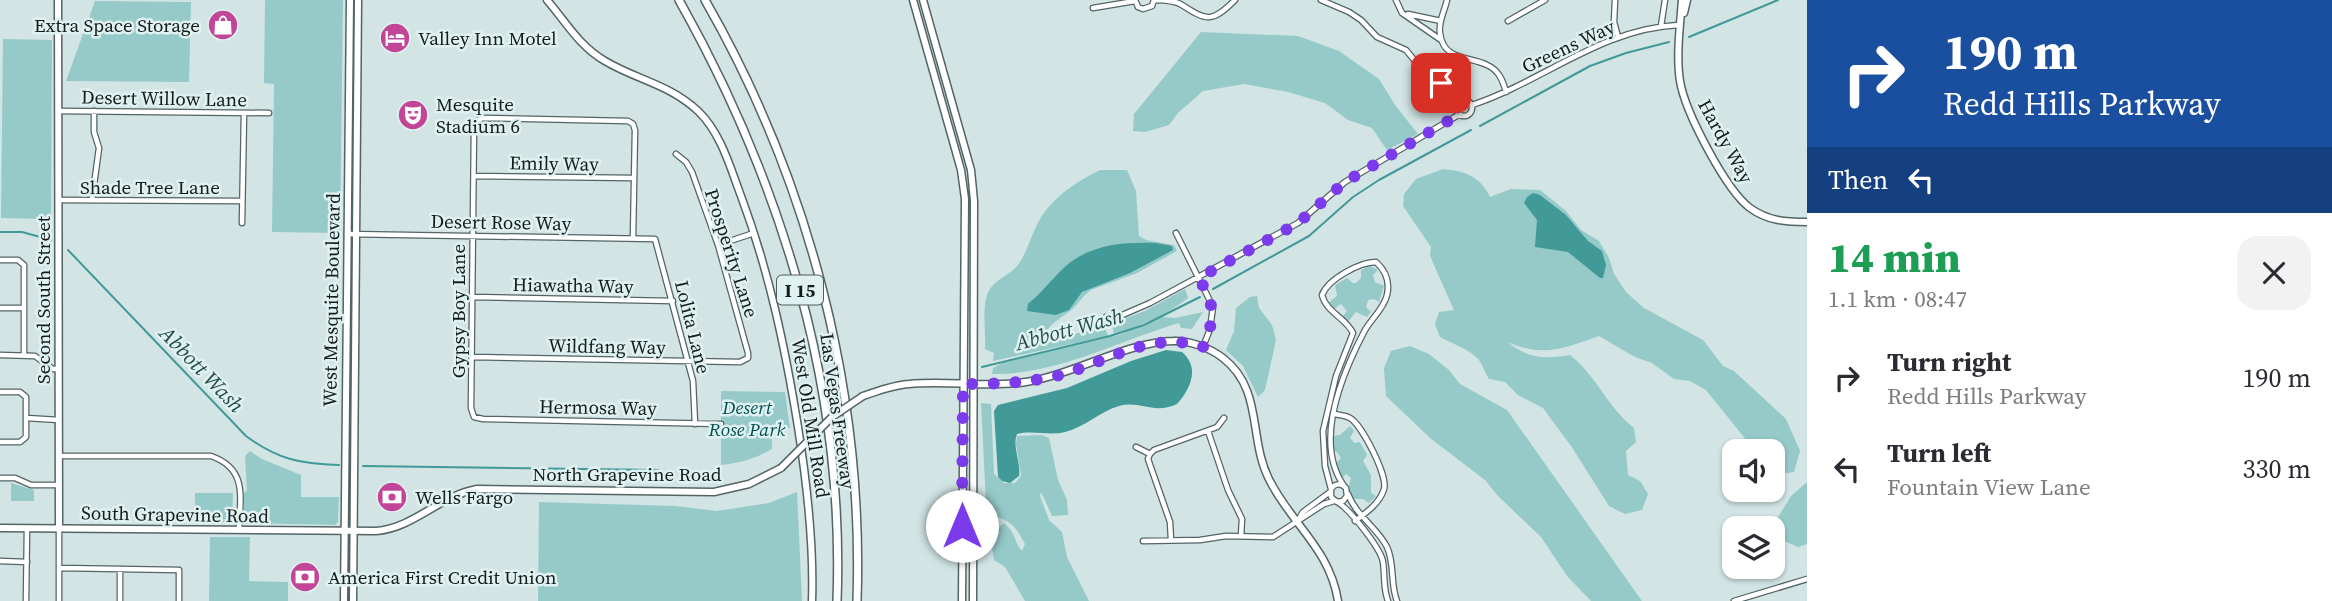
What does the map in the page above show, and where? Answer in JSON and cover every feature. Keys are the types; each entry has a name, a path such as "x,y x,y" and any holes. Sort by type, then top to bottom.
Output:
{"highway":[{"name":"Las Vegas Freeway","path":"679,0 732,100 756,157 796,273 822,389 831,457 836,524 836,601"},
{"name":"Las Vegas Freeway","path":"705,0 751,89 777,149 799,206 825,300 842,383 850,450 855,507 856,601"}],"main road":[{"name":"Second South Street","path":"58,0 56,56 59,111 59,528"},
{"name":"West Mesquite Boulevard","path":"350,0 346,379 353,601"},
{"name":"West Mesquite Boulevard","path":"344,601 354,379 358,0"},
{"name":"West Old Mill Road","path":"547,0 590,51 604,61 674,92 698,111 719,141 727,159 754,233 778,316 800,442 812,548 812,601"},
{"path":"913,0 963,182 965,199 962,601"},
{"path":"923,0 971,170 974,201 973,601"},
{"name":"Hardy Way","path":"1682,0 1680,78 1683,94 1690,113 1729,184 1738,197 1762,215 1784,222 1807,222"},
{"name":"Hardy Way","path":"1680,25 1687,0"},
{"name":"North Grapevine Road","path":"349,532 400,527 451,496 477,489 714,492 750,484 781,468 832,417 863,396 886,388 909,384 1023,383 1059,375 1154,342 1177,341 1203,347"},
{"path":"1203,347 1222,356 1244,382 1251,397 1259,455 1277,494 1324,558 1332,575 1338,601"},
{"path":"346,379 354,379"},
{"name":"South Grapevine Road","path":"0,528 349,532"}],"street":[{"path":"1093,8 1135,1 1138,7 1146,9 1152,6 1154,0 1181,4 1196,15 1206,18 1224,11 1235,0"},
{"path":"1321,0 1349,12 1377,37 1406,50 1429,78 1448,85 1462,101"},
{"path":"1396,0 1402,13 1442,41 1456,57 1487,65 1495,70 1502,78 1506,92"},
{"path":"1442,41 1439,30 1447,0"},
{"path":"1508,20 1545,0"},
{"path":"1615,0 1614,22 1618,37"},
{"path":"1661,26 1665,0"},
{"path":"1402,13 1441,21"},
{"name":"Greens Way","path":"1472,105 1506,92 1589,48 1661,26 1680,25"},
{"path":"1106,317 1130,311 1199,278 1298,223 1345,182 1460,114 1469,114 1472,105 1469,101 1462,101 1457,106 1460,114"},
{"name":"Desert Willow Lane","path":"59,111 269,113"},
{"path":"92,200 99,148 94,132 94,111"},
{"path":"242,223 244,113"},
{"name":"Gypsy Boy Lane","path":"474,417 471,408 476,121 483,118 628,121 633,124 635,130 634,178"},
{"name":"Prosperity Lane","path":"676,154 686,162 692,172 718,245 748,353 748,358 740,362"},
{"name":"Emily Way","path":"474,176 634,178"},
{"path":"633,238 634,178"},
{"name":"Shade Tree Lane","path":"58,200 242,201"},
{"name":"Desert Rose Way","path":"347,233 655,239"},
{"path":"718,245 754,233"},
{"path":"1176,233 1213,307 1210,329 1203,347"},
{"name":"Lolita Lane","path":"655,239 688,362 695,424"},
{"path":"0,260 18,260 24,265 24,355"},
{"path":"1388,601 1380,552 1330,491 1323,448 1326,413 1336,376 1352,339 1350,327 1324,303 1323,291 1329,284 1367,262 1376,262 1384,269 1389,284 1387,299 1366,328 1349,365 1334,414 1331,447 1333,465 1347,494 1361,517 1383,540 1388,550 1397,601"},
{"name":"Hiawatha Way","path":"473,297 673,301"},
{"path":"0,308 24,308"},
{"path":"1350,327 1366,328"},
{"path":"0,355 35,356 53,369 58,369"},
{"name":"Wildfang Way","path":"473,357 740,362"},
{"path":"0,392 20,392 26,397 26,437 20,442 0,442"},
{"path":"1326,413 1349,417 1358,425 1385,477 1385,488 1380,499 1355,521"},
{"name":"Hermosa Way","path":"474,417 721,424"},
{"path":"26,418 59,419"},
{"path":"1171,540 1170,522 1148,458 1154,450 1217,427 1224,418"},
{"path":"1208,431 1228,490 1242,519 1241,536"},
{"path":"1136,447 1150,454"},
{"path":"59,456 211,456 226,461 235,471 240,484 239,530"},
{"path":"0,478 15,478 31,485 59,485"},
{"path":"1297,521 1303,512 1338,484 1344,486"},
{"path":"1143,541 1273,537 1297,521 1345,499 1347,494"},
{"path":"26,601 27,528"},
{"name":"Second South Street","path":"59,528 59,601"},
{"path":"0,562 27,562"},
{"path":"59,568 179,569 179,601"},
{"path":"120,569 120,601"},
{"path":"1734,601 1807,579"}],"green space":[{"path":"265,0 343,0 340,233 272,232 274,84 264,83"},
{"path":"95,1 191,2 189,82 66,81"},
{"path":"1201,32 1298,36 1339,51 1379,79 1418,134 1387,150 1372,128 1348,120 1325,103 1288,92 1244,84 1203,91 1178,113 1169,125 1145,132 1133,131 1134,114"},
{"path":"3,39 52,40 51,217 44,219 1,218"},
{"path":"1443,169 1458,171 1477,179 1490,197 1511,189 1540,190 1566,211 1581,230 1599,241 1614,274 1626,292 1644,308 1703,340 1723,366 1734,371 1786,419 1800,451 1794,472 1785,473 1785,439 1745,439 1706,390 1690,381 1674,379 1652,363 1635,357 1599,336 1564,347 1543,350 1532,350 1508,342 1530,355 1570,355 1634,428 1636,442 1626,451 1628,475 1640,481 1648,494 1642,510 1625,514 1609,506 1543,408 1518,395 1505,382 1489,379 1473,355 1440,337 1435,324 1439,312 1454,310 1430,255 1431,247 1403,206 1404,194 1416,179"},
{"path":"1100,170 1127,170 1136,191 1139,236 1146,240 1174,245 1177,251 1137,273 1091,290 1051,326 1040,340 1105,328 1108,336 993,361 994,353 985,349 985,308 989,290 1017,266 1047,209 1071,187"},
{"path":"1370,266 1378,270 1373,275 1375,282 1384,286 1379,302 1368,300 1366,307 1371,312 1367,317 1356,312 1348,322 1342,317 1347,311 1341,304 1334,309 1328,303 1337,296 1335,285 1347,278 1356,283 1361,278 1361,270"},
{"path":"1185,289 1188,298 1171,310 1114,334 1112,325 1115,322 1145,311"},
{"path":"1257,296 1259,308 1272,325 1276,340 1265,390 1258,397 1243,366 1226,350 1234,331 1236,308 1250,297"},
{"path":"1203,312 1192,329 1181,328 1179,323 1064,363 1016,373 992,374 993,368 1004,362 1119,335 1162,317 1175,318"},
{"path":"1410,346 1429,354 1449,370 1460,384 1507,410 1642,601 1591,601 1567,576 1541,537 1485,480 1430,438 1386,396 1384,368 1391,351"},
{"name":"Desert Rose Park","path":"721,391 785,392 790,428 772,431 772,449 748,460 721,465"},
{"path":"981,403 991,404 994,474 1004,483 1015,483 1021,476 1017,436 1042,435 1049,438 1058,480 1067,500 1068,515 1052,516 1041,492 1040,496 1049,520 1062,532 1067,557 1089,601 1025,601 1005,567 994,560 990,535 1004,523 1022,551 1025,544 1012,525 991,515 986,503"},
{"path":"1350,426 1354,431 1350,438 1355,443 1360,442 1367,455 1363,461 1371,475 1371,493 1376,496 1369,503 1363,499 1350,499 1351,478 1346,474 1341,479 1335,464 1341,458 1333,450 1332,436 1340,435"},
{"path":"250,451 262,459 301,475 301,497 339,497 338,522 335,525 244,523 244,493 247,490 245,456"},
{"path":"1807,482 1807,544 1798,547 1785,541 1785,516 1779,516 1791,496"},
{"path":"11,483 34,490 34,501 11,501"},
{"path":"797,492 802,601 538,601 539,502 675,506 717,511 769,503"},
{"path":"195,493 233,493 232,522 195,522"},
{"path":"210,537 250,537 249,581 288,582 288,601 209,601"}],"shaded area":[{"path":"1533,193 1540,195 1566,215 1588,241 1602,251 1606,265 1603,278 1568,252 1535,247 1537,220 1524,203"},
{"path":"1156,243 1172,246 1173,250 1130,273 1082,292 1069,310 1056,315 1027,311 1028,304 1077,258 1109,246"},
{"path":"1166,350 1182,352 1191,364 1189,385 1177,404 1161,408 1119,406 1065,432 1017,434 1015,444 1019,476 1010,483 998,477 994,411 998,405 1067,388 1131,361"}],"waterway":[{"path":"1689,37 1778,0"},
{"name":"Abbott Wash","path":"1480,126 1590,66 1669,42"},
{"name":"Abbott Wash","path":"1213,289 1309,236 1353,197 1379,180 1471,130"},
{"name":"Abbott Wash","path":"0,232 22,232 51,240"},
{"name":"Abbott Wash","path":"68,250 246,436 268,450 290,459 339,465"},
{"name":"Abbott Wash","path":"982,367 1110,336 1144,325 1200,297"},
{"name":"Abbott Wash","path":"363,466 658,470"}],"place":[{"name":"Extra Space Storage","path":"223,25"},
{"name":"Valley Inn Motel","path":"395,38"},
{"name":"Mesquite Stadium 6","path":"413,115"},
{"name":"Wells Fargo","path":"392,497"},
{"name":"America First Credit Union","path":"305,577"}],"route":[{"path":"962,526 963,384 1023,383 1059,375 1154,342 1177,341 1203,347 1210,329 1213,307 1199,278 1298,223 1345,182 1460,114 1457,106 1462,101 1454,89 1441,83"}]}
